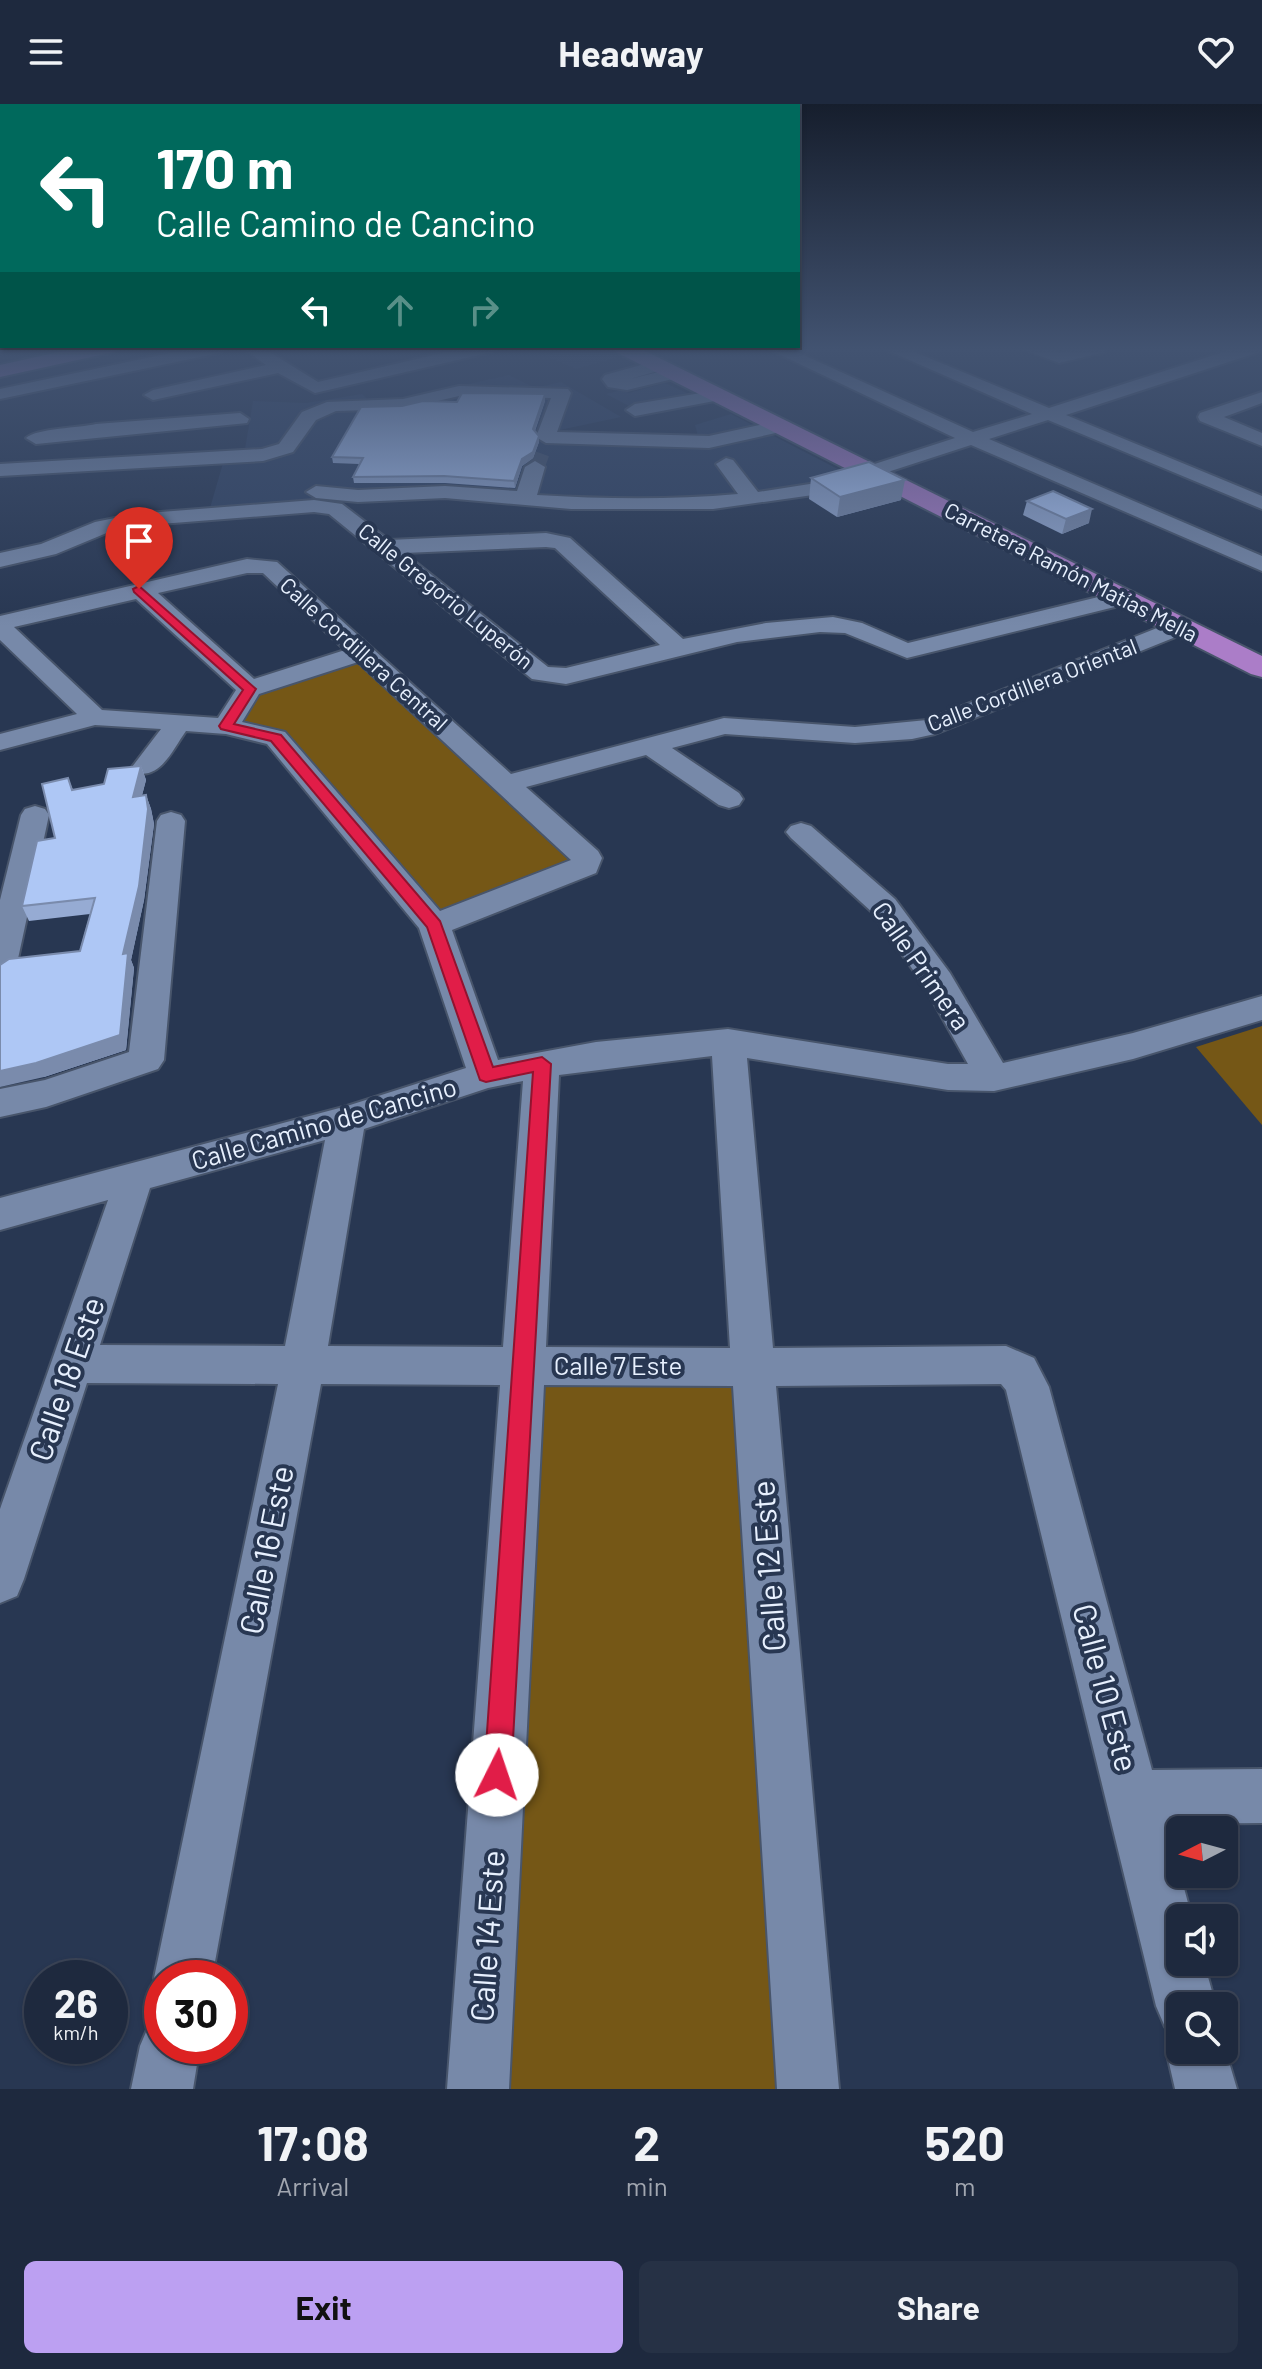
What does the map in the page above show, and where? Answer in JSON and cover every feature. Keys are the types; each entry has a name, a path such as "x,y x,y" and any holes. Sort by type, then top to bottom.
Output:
{"main road":[{"name":"Carretera Ramón Matías Mella","path":"816,441 880,468 1123,598 1262,668"},
{"name":"Carretera Ramón Matías Mella","path":"823,441 1262,651"}],"street":[{"path":"85,467 93,441"},
{"path":"0,470 243,457 273,453 286,448 291,441"},
{"path":"525,498 545,441"},
{"path":"543,445 549,441"},
{"path":"543,445 715,441"},
{"path":"301,489 328,496 445,492 535,501 643,506 753,499 820,488 967,441"},
{"path":"976,441 1262,564"},
{"path":"1109,441 1262,503"},
{"path":"709,442 753,499"},
{"name":"Calle Gregorio Luperón","path":"0,560 48,549 126,521 314,506 335,508 546,676 566,676 676,646 765,629 842,625 860,630 890,647 907,651 1123,598"},
{"path":"386,547 546,540 562,543 676,646"},
{"name":"Calle Cordillera Central","path":"0,625 139,589 262,565 269,567 587,858 588,863 434,925"},
{"path":"139,589 250,689"},
{"path":"0,625 95,717"},
{"name":"Calle Cordillera Oriental","path":"505,784 724,726 855,735 912,731 969,712 1180,627"},
{"path":"226,726 250,689 364,652"},
{"path":"0,742 95,717 226,726 276,738 434,925 486,1075"},
{"path":"146,767 179,723"},
{"path":"649,745 729,799"},
{"path":"0,968 35,815"},
{"path":"0,1103 46,1093 146,1060 171,821"},
{"name":"Calle Primera","path":"801,832 884,906 938,981 994,1078"},
{"name":"Calle Camino de Cancino","path":"0,1214 347,1120 486,1075 596,1055 728,1042 948,1077 994,1078 1133,1046 1262,1008"},
{"name":"Calle 12 Este","path":"728,1042 808,2089"},
{"name":"Calle 14 Este","path":"478,2089 542,1064"},
{"name":"Calle 16 Este","path":"187,1960 303,1365 347,1120"},
{"name":"Calle 18 Este","path":"0,1579 134,1179"},
{"name":"Calle 7 Este","path":"72,1364 1006,1365 1019,1372"},
{"name":"Calle 10 Este","path":"1019,1372 1027,1387 1183,1992"},
{"path":"1134,1797 1262,1796"},
{"path":"162,2089 167,2064"},
{"path":"1200,2064 1206,2089"}],"shaded area":[{"path":"246,441 783,441 863,482 808,496 693,509 585,510 436,496 210,508 223,463 243,461"},
{"path":"361,660 579,858 442,915 297,745 282,733 241,722 253,695"},
{"path":"1262,1026 1262,1125 1196,1047"},
{"path":"535,1375 740,1376 793,2089 492,2089"}],"building":[{"path":"341,441 537,441 533,452 522,459 514,481 444,476 353,477 363,458 332,457"},
{"path":"869,462 905,480 840,497 811,478"},
{"path":"1053,491 1092,509 1066,519 1027,501"},
{"path":"141,766 133,797 146,795 148,809 139,886 123,954 128,953 120,1035 36,1063 0,1071 0,965 9,959 80,951 95,898 22,906 37,841 55,838 42,784 68,778 72,790 104,784 108,769"}],"tunnel":[{"path":"535,467 540,453"}],"route":[{"path":"139,589 250,689 226,726 276,738 434,925 486,1075 542,1064 497,1775"}]}
